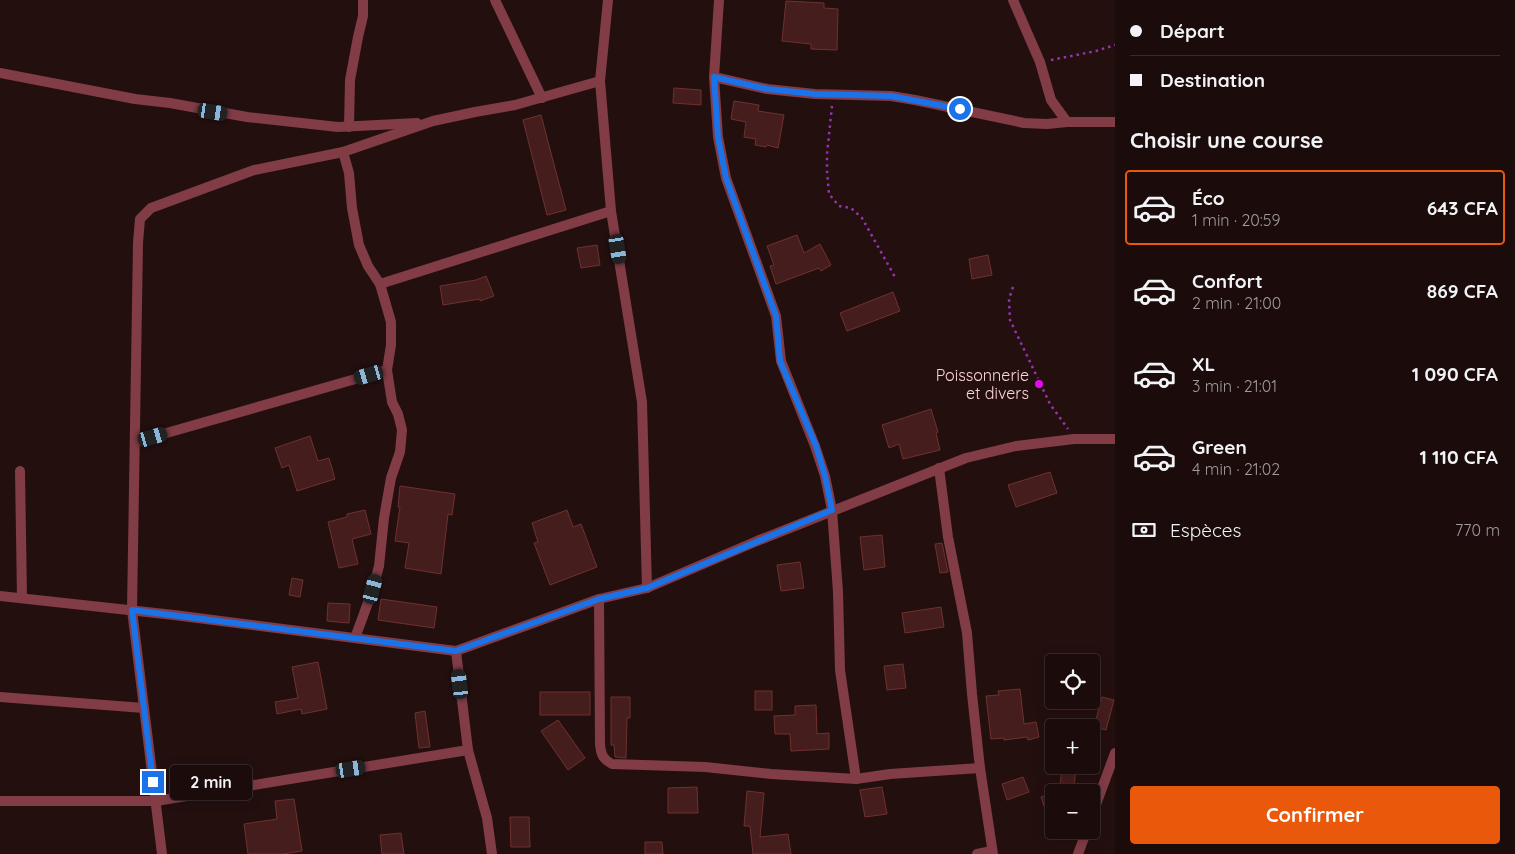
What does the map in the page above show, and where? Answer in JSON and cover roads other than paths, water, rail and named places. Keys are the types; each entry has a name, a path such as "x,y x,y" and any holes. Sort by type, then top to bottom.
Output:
{"street":[{"path":"349,127 350,80 363,16 363,0"},
{"path":"495,0 542,98"},
{"path":"608,0 600,82 611,211 642,402 647,588"},
{"path":"719,0 714,77 718,137 726,178 776,316 780,361 816,446 825,476 832,510 838,592 840,670 856,779"},
{"path":"1013,0 1040,62 1051,100 1067,122"},
{"path":"0,73 135,99 170,103 238,116 338,127 433,121"},
{"path":"714,77 767,89 832,95 891,96 1024,123 1115,122"},
{"path":"162,854 132,610 140,219 152,208 254,170 343,152 433,121 515,105 600,82"},
{"path":"343,152 349,173 352,208 359,245 368,266 380,284 391,322 391,345 387,370 392,402 398,414 402,430 400,452 391,478 384,518 379,566 373,589 355,638"},
{"path":"380,284 611,211"},
{"path":"135,442 387,370"},
{"path":"0,596 132,610 456,651 599,599 647,588 832,510 966,458 1016,446 1074,439 1115,439"},
{"path":"939,468 948,537 967,633 980,768 993,852 977,854"},
{"path":"20,471 22,598"},
{"path":"599,599 600,744 604,759 612,764 705,767 771,774 856,779 890,774 980,768"},
{"path":"456,651 468,750 486,818 492,854"},
{"path":"0,697 144,708"},
{"path":"0,801 156,801 468,750"},
{"path":"1100,794 1115,753"},
{"path":"1078,854 1084,839"}],"place":[{"name":"Poissonnerie et divers","path":"1039,384"}]}
